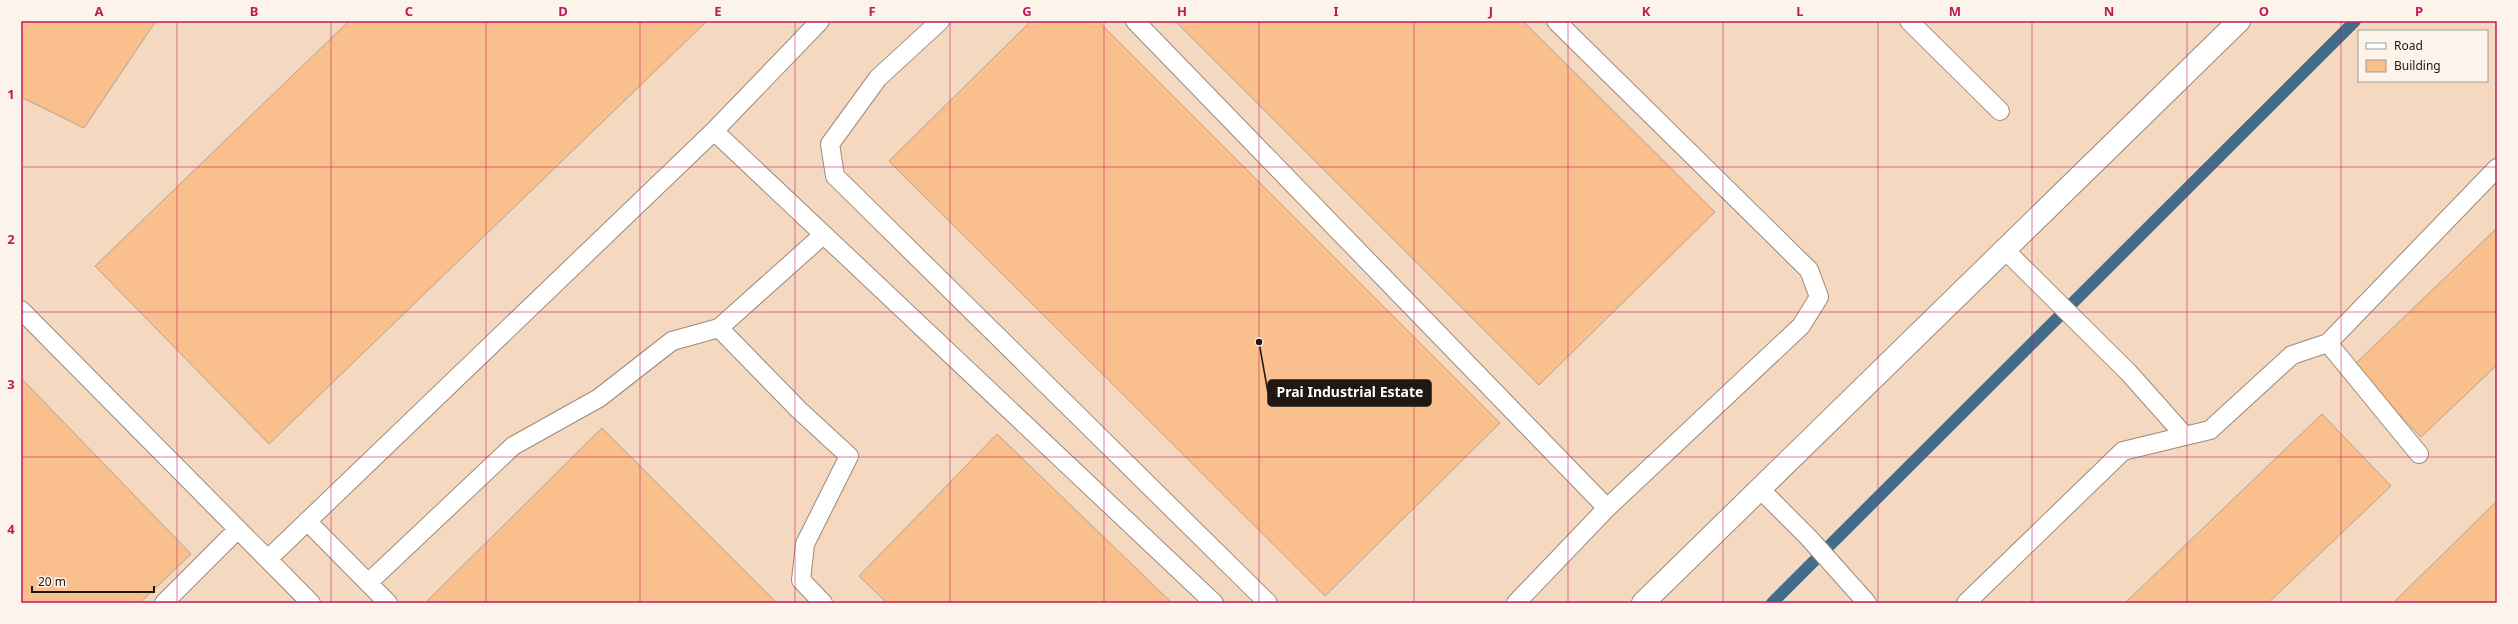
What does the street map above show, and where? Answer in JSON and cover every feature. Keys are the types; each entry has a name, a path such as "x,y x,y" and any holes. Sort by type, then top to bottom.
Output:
{"street":[{"path":"1643,603 2239,21"}],"lane":[{"path":"268,559 714,131 820,21"},
{"path":"940,21 878,78 830,144 835,176 1268,603"},
{"path":"1136,21 1607,508"},
{"path":"1516,603 1607,508 1801,326 1819,296 1809,270 1556,21"},
{"path":"1909,21 2000,111"},
{"path":"714,131 1214,603"},
{"path":"1966,603 2123,450 2210,430 2292,355 2328,343 2497,168"},
{"path":"368,583 513,446 599,398 672,341 719,328 823,235"},
{"path":"2005,250 2129,373 2185,436"},
{"path":"21,310 311,603"},
{"path":"719,328 799,410 849,456 805,544 801,580 823,603"},
{"path":"2328,343 2419,454"},
{"path":"1760,489 1809,538 1867,603"},
{"path":"307,521 388,603"},
{"path":"164,603 238,529"}],"shaded area":[{"path":"21,21 2497,21 2497,603 21,603"}],"building":[{"path":"21,21 156,21 84,128 21,97"},
{"path":"349,21 707,21 269,444 95,266"},
{"path":"1031,21 1098,21 1500,423 1325,596 889,161"},
{"path":"1175,21 1523,21 1715,212 1539,385"},
{"path":"2497,228 2497,365 2421,437 2353,366"},
{"path":"21,378 191,554 140,603 21,603"},
{"path":"2322,414 2391,486 2268,603 2125,603"},
{"path":"602,428 777,603 425,603"},
{"path":"997,434 1172,603 887,603 859,576"},
{"path":"2497,501 2497,603 2393,603"}],"waterway":[{"path":"1772,603 2355,21"}],"place":[{"name":"Prai Industrial Estate","path":"1259,342"}]}
